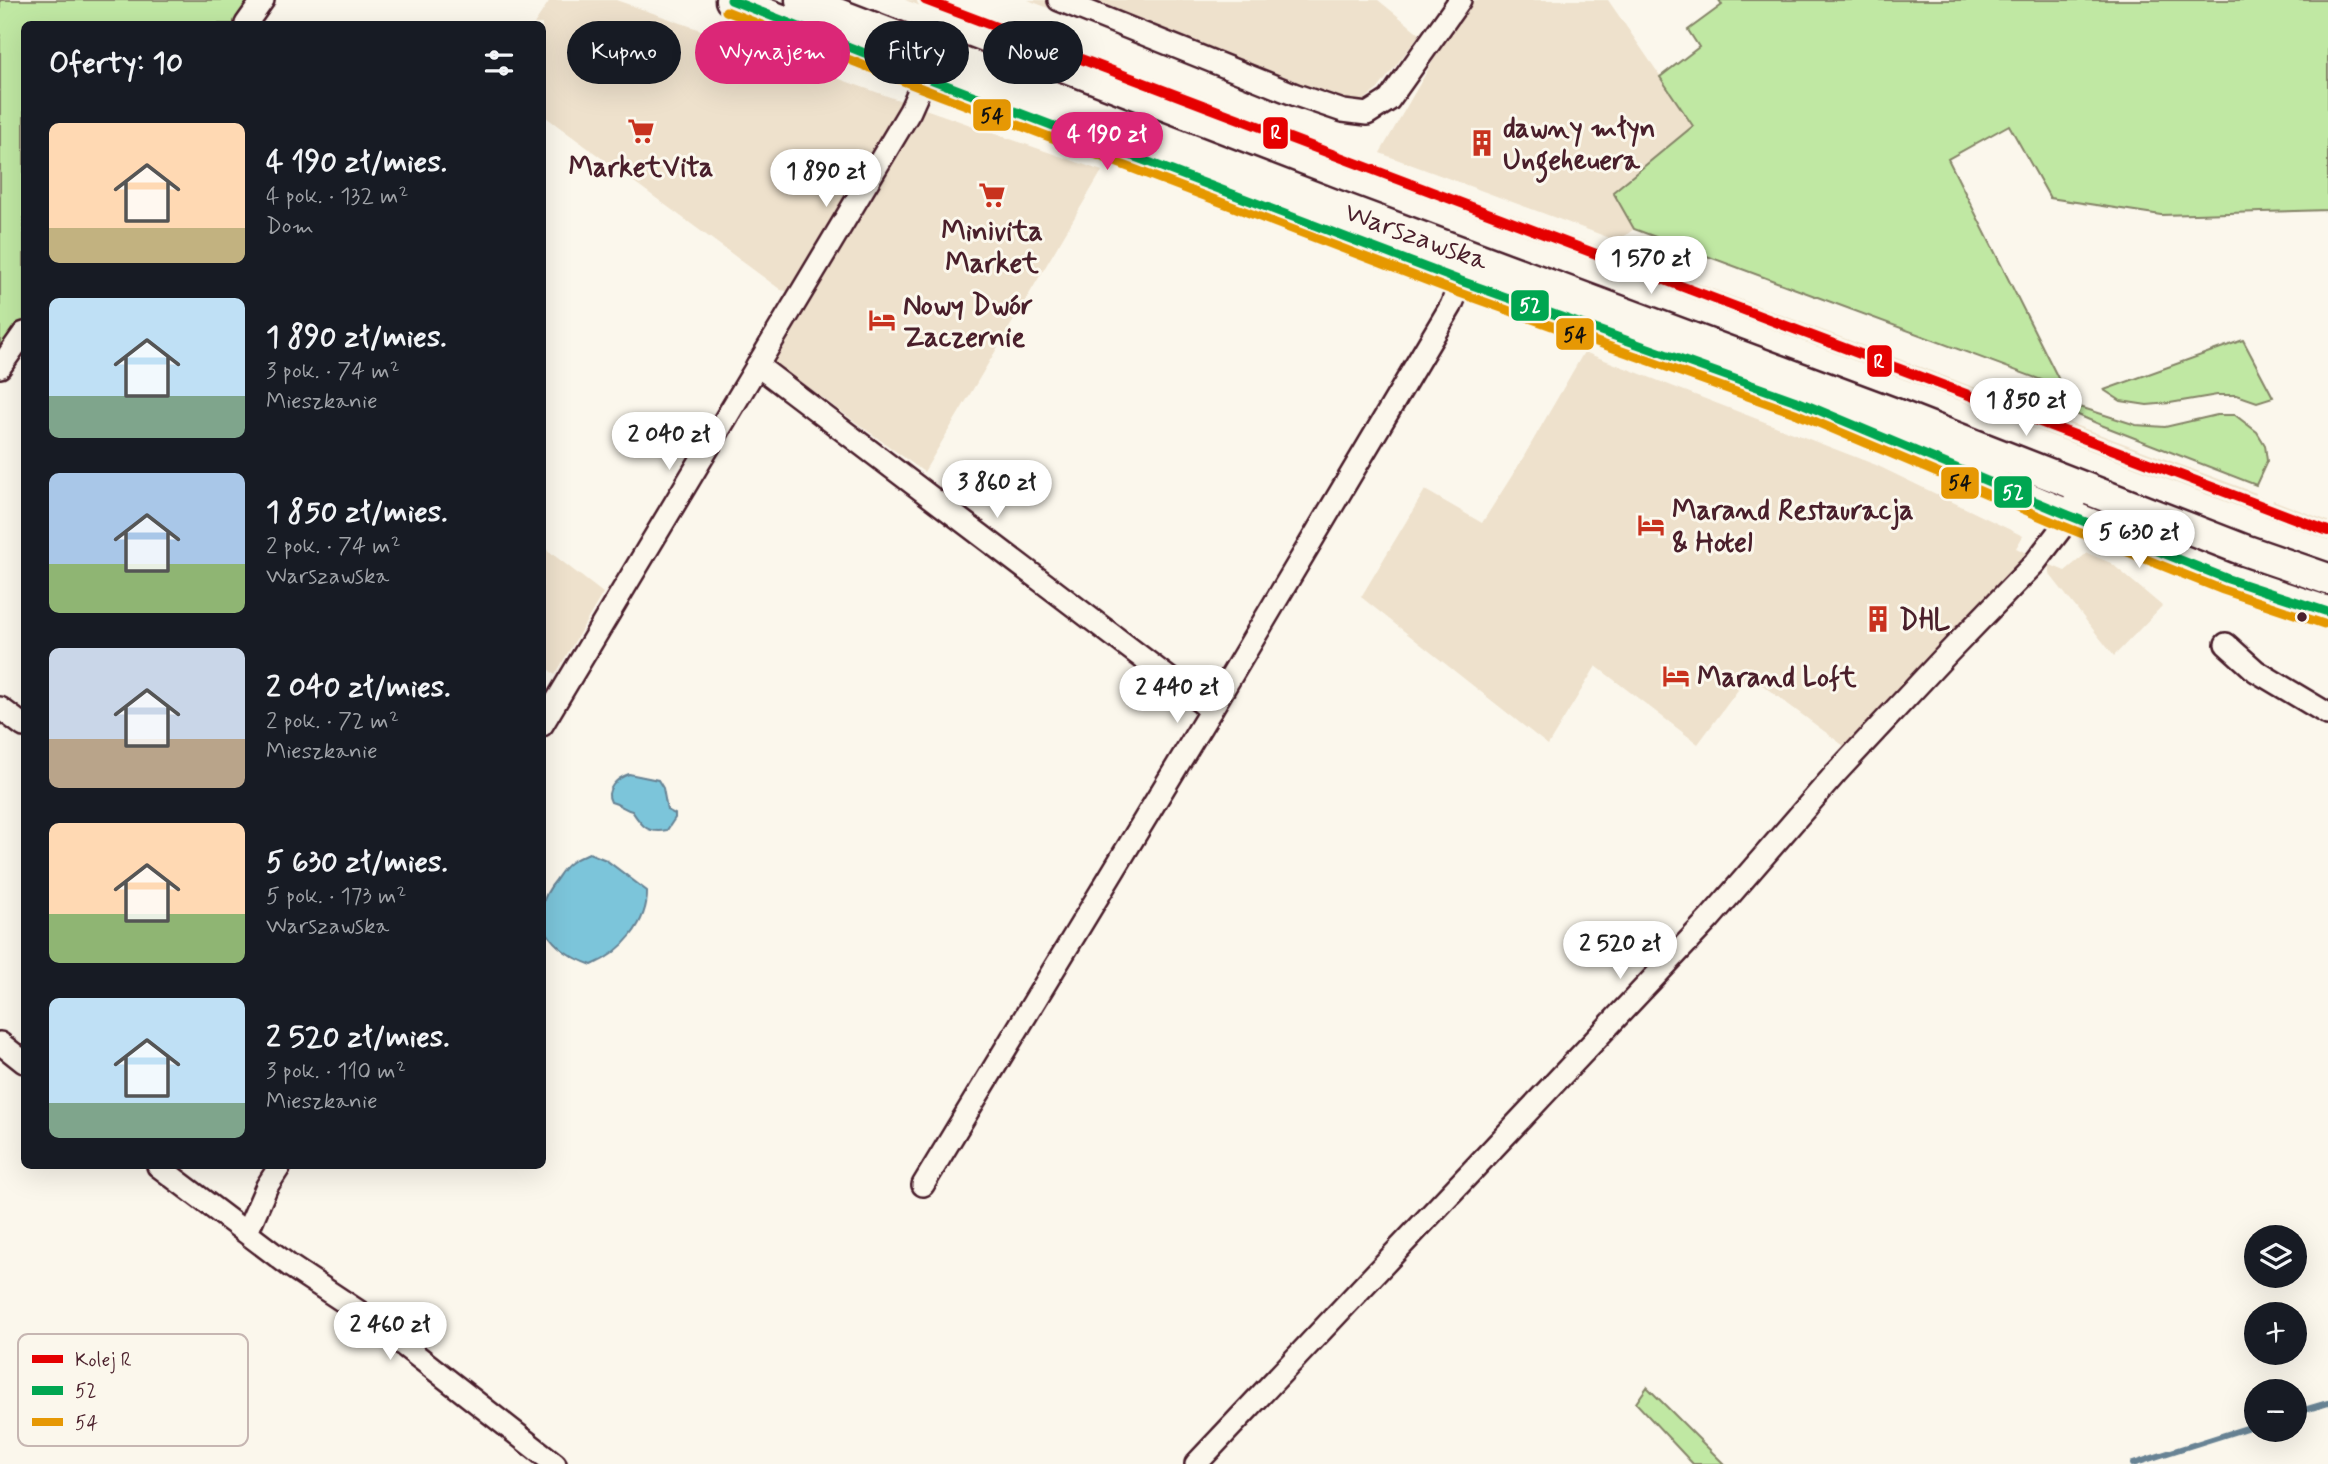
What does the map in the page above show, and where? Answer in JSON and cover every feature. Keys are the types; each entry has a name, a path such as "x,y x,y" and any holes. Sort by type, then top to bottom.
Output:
{"main road":[{"path":"731,0 864,43"},
{"path":"801,0 864,31"},
{"name":"Warszawska","path":"969,78 1332,204 1890,412 2244,550 2328,579"},
{"name":"Warszawska","path":"969,80 1461,281 1799,402 2228,579 2328,612"}],"street":[{"path":"248,21 263,0"},
{"path":"1059,0 1296,95 1343,111 1367,114 1389,100 1460,0"},
{"path":"546,718 910,111 921,84"},
{"path":"923,1185 1211,710 1451,306 1461,281"},
{"path":"0,368 21,337"},
{"path":"757,365 1211,710"},
{"path":"1196,1464 1710,918 1836,773 2034,564 2048,548 2068,515 2081,486"},
{"path":"2226,644 2256,671 2328,714"},
{"path":"0,708 21,724"},
{"path":"0,1044 21,1060"},
{"path":"162,1169 290,1266 370,1319 555,1464"},
{"path":"247,1233 267,1186 278,1169"}],"shaded area":[{"path":"550,0 616,0 675,21 567,21 567,84 681,84 681,23 695,28 695,84 850,83 907,103 791,292 781,290 546,117 546,21 536,21"},
{"path":"905,0 943,0 999,21 983,21 983,30 969,24 969,21 960,21"},
{"path":"1028,0 1378,0 1420,34 1378,89 1336,122"},
{"path":"1468,0 1608,0 1694,125 1614,192 1634,229 1618,241 1380,153"},
{"path":"1083,53 2256,493 2250,511 1083,68"},
{"path":"925,109 1102,171 924,472 773,362"},
{"path":"1584,352 1876,465 2023,536 2016,548 2029,554 1848,749 1749,675 1698,744 1596,666 1548,745 1361,597 1425,490 1482,523"},
{"path":"2273,500 2328,521 2328,540 2265,516"},
{"path":"546,549 603,593 555,675 546,668"},
{"path":"2087,553 2111,563 2162,606 2114,656 2051,576 2048,564 2065,571"}],"green space":[{"path":"0,0 255,0 240,21 21,21 21,324 0,350"},
{"path":"1719,0 2328,0 2328,210 2161,215 2050,198 2009,125 1948,159 2063,388 1634,229 1613,192 1693,126 1660,77 1699,47 1688,30 1722,5"},
{"path":"2243,340 2273,397 2257,402 2237,395 2217,395 2147,405 2121,401 2104,390"},
{"path":"2005,383 2136,425 2165,427 2217,415 2235,415 2257,432 2265,445 2267,461 2256,485 2101,425"},
{"path":"1647,1387 1724,1464 1693,1464 1636,1403"}],"water":[{"path":"629,774 658,780 663,788 667,810 675,814 667,830 650,830 642,825 632,811 611,802 610,789 620,778"},
{"path":"589,853 606,860 647,891 643,914 631,936 613,953 592,965 565,951 554,942 546,930 546,894 572,862"}],"waterway":[{"path":"2307,1409 2328,1403"},
{"path":"2133,1464 2244,1429"}],"rail line":[{"name":"R","path":"925,0 2328,531"}],"transit line":[{"name":"52","path":"731,0 925,77 1461,281 1799,402 2228,579 2328,612"},
{"name":"54","path":"726,11 1457,292 1795,413 2223,590 2324,624"}],"place":[{"name":"MarketVita","path":"641,131"},
{"name":"dawny młyn Ungeheuera","path":"1482,143"},
{"name":"Minivita Market","path":"992,195"},
{"name":"Nowy Dwór Zaczernie","path":"882,320"},
{"name":"Marand Restauracja & Hotel","path":"1651,525"},
{"name":"DHL","path":"1878,619"},
{"name":"Marand Loft","path":"1676,676"}]}
